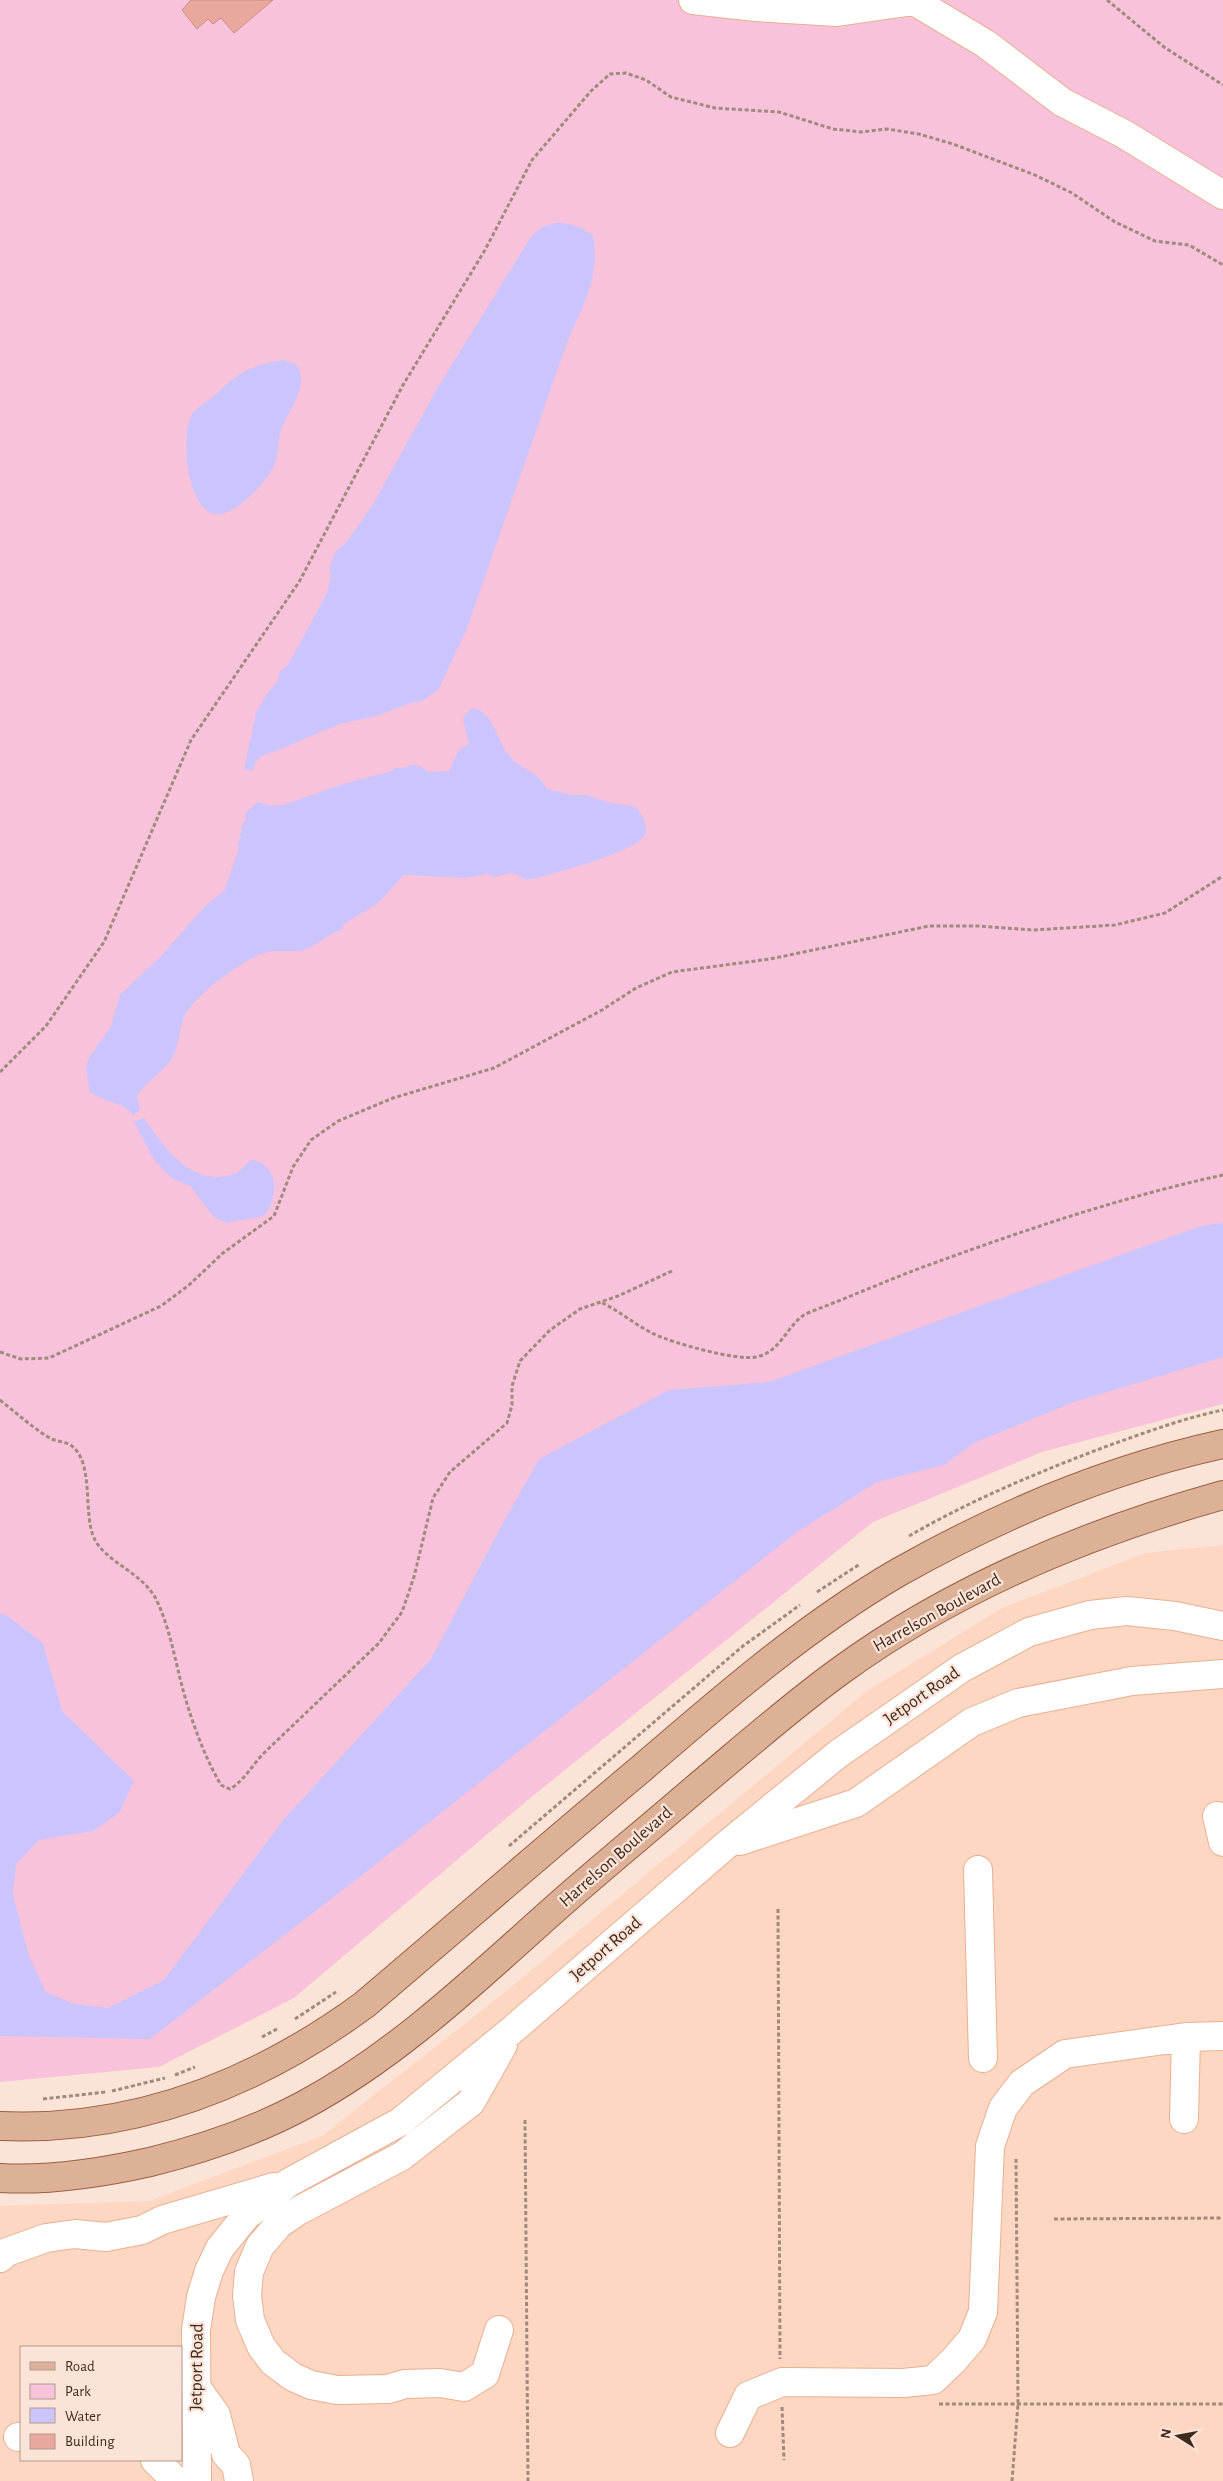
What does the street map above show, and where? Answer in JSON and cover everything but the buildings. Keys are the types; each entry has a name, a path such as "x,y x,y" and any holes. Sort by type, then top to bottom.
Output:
{"main road":[{"path":"0,2126 26,2127 85,2123 150,2111 210,2092 252,2074 294,2051 328,2031 364,2005 669,1745 798,1639 897,1574 972,1533 1044,1500 1117,1474 1223,1444"},
{"name":"Harrelson Boulevard","path":"0,2178 46,2178 155,2160 232,2138 304,2105 376,2060 445,2006 574,1892 785,1713 872,1648 955,1600 1070,1545 1136,1520 1223,1495"}],"street":[{"path":"693,0 756,7 837,12 914,1 986,44 1062,102 1124,134 1223,195"},
{"name":"Jetport Road","path":"192,2481 196,2387 196,2330 200,2297 208,2271 220,2248 246,2216 288,2183 400,2122 511,2031 725,1846 838,1754 962,1668 1029,1632 1090,1614 1127,1612 1175,1616 1223,1626"},
{"path":"725,1846 856,1803 972,1722 1018,1703 1132,1680 1223,1674"},
{"path":"1217,1816 1223,1842"},
{"path":"978,1870 983,2058"},
{"path":"500,2330 485,2374 464,2387 454,2387 440,2383 406,2384 388,2389 337,2390 311,2385 293,2377 273,2362 261,2346 250,2320 247,2295 249,2272 260,2246 279,2224 298,2211 402,2156 471,2102 511,2031"},
{"path":"730,2433 748,2396 780,2383 903,2383 933,2380 954,2361 972,2339 983,2312 990,2146 1003,2108 1022,2083 1065,2054 1186,2037 1223,2036"},
{"path":"1184,2119 1186,2037"},
{"path":"0,2258 7,2252 46,2238 75,2234 106,2236 142,2230 162,2220 288,2183"},
{"path":"196,2387 216,2415 226,2454 236,2465 239,2481"},
{"path":"225,2481 222,2469 226,2454"},
{"path":"157,2461 192,2481"}],"path":[{"path":"1107,0 1164,47 1223,85"},
{"path":"0,1072 46,1026 104,942 191,740 300,582 403,384 484,250 532,160 591,92 610,74 626,73 646,80 671,98 716,108 780,112 833,129 862,132 888,129 919,134 952,144 1035,175 1072,193 1115,222 1154,241 1190,245 1223,265"},
{"path":"0,1352 21,1359 49,1358 161,1306 189,1285 223,1253 274,1216 293,1167 311,1140 338,1121 393,1098 494,1068 602,1010 636,988 672,972 770,959 929,926 979,926 1033,930 1115,925 1165,912 1223,876"},
{"path":"601,1302 618,1310 655,1334 712,1352 755,1358 769,1353 807,1313 893,1279 1070,1217 1179,1184 1223,1175"},
{"path":"0,1400 50,1438 73,1446 81,1460 94,1539 106,1552 149,1586 171,1640 184,1692 209,1764 221,1785 230,1789 240,1783 249,1768 379,1643 402,1612 414,1577 433,1498 450,1472 507,1423 512,1405 512,1386 520,1360 550,1330 580,1309 601,1302 672,1271"},
{"path":"778,1909 780,2383 784,2460"},
{"path":"525,2120 528,2481"},
{"path":"1012,2481 1018,2404 1016,2158"},
{"path":"1054,2219 1223,2218"},
{"path":"929,2404 1223,2404"}],"shaded area":[{"path":"1223,1545 1223,2481 0,2481 0,2206 149,2201 322,2136 505,1992 867,1691 1002,1608 1145,1553"}],"green space":[{"path":"0,0 1223,0 1223,1404 1042,1452 873,1522 529,1799 294,1998 159,2067 0,2082"}],"water":[{"path":"557,223 576,226 593,236 595,250 590,288 569,337 467,628 439,689 421,702 414,702 376,716 340,724 264,755 257,760 252,771 244,769 256,713 266,695 277,682 280,671 288,665 327,593 331,575 329,569 335,552 345,544 373,504 438,387 529,240 541,228"},
{"path":"283,360 296,364 301,382 296,400 279,437 275,464 257,490 237,507 218,514 209,512 195,495 188,467 187,438 191,416 230,381 245,371 261,364"},
{"path":"472,708 479,710 489,719 503,747 512,759 538,777 547,789 572,795 586,795 607,802 636,807 645,823 645,834 639,841 610,855 528,880 512,873 494,877 487,874 466,878 404,875 377,904 344,924 343,929 311,947 292,951 273,951 259,955 248,960 213,985 188,1010 171,1060 137,1096 140,1110 133,1115 124,1107 100,1098 89,1091 86,1066 89,1058 111,1026 120,995 160,957 206,905 224,891 239,848 237,844 241,838 239,834 242,832 241,827 246,819 245,813 258,802 271,806 283,805 343,784 392,771 395,768 413,765 420,766 429,772 449,771 459,750 469,744 463,720 464,716"},
{"path":"144,1118 170,1153 192,1170 205,1175 219,1177 234,1174 252,1160 268,1168 272,1175 274,1193 268,1210 263,1216 226,1223 213,1216 190,1186 171,1178 154,1160 134,1122"},
{"path":"1223,1223 1223,1357 1074,1402 974,1443 944,1465 877,1482 797,1532 375,1865 150,2039 0,2036 0,1613 10,1618 43,1643 62,1711 134,1781 119,1813 93,1831 39,1840 16,1864 13,1895 29,1956 46,1992 74,2004 108,2008 164,1980 284,1819 431,1659 539,1459 669,1390 769,1382 1201,1226"}]}
